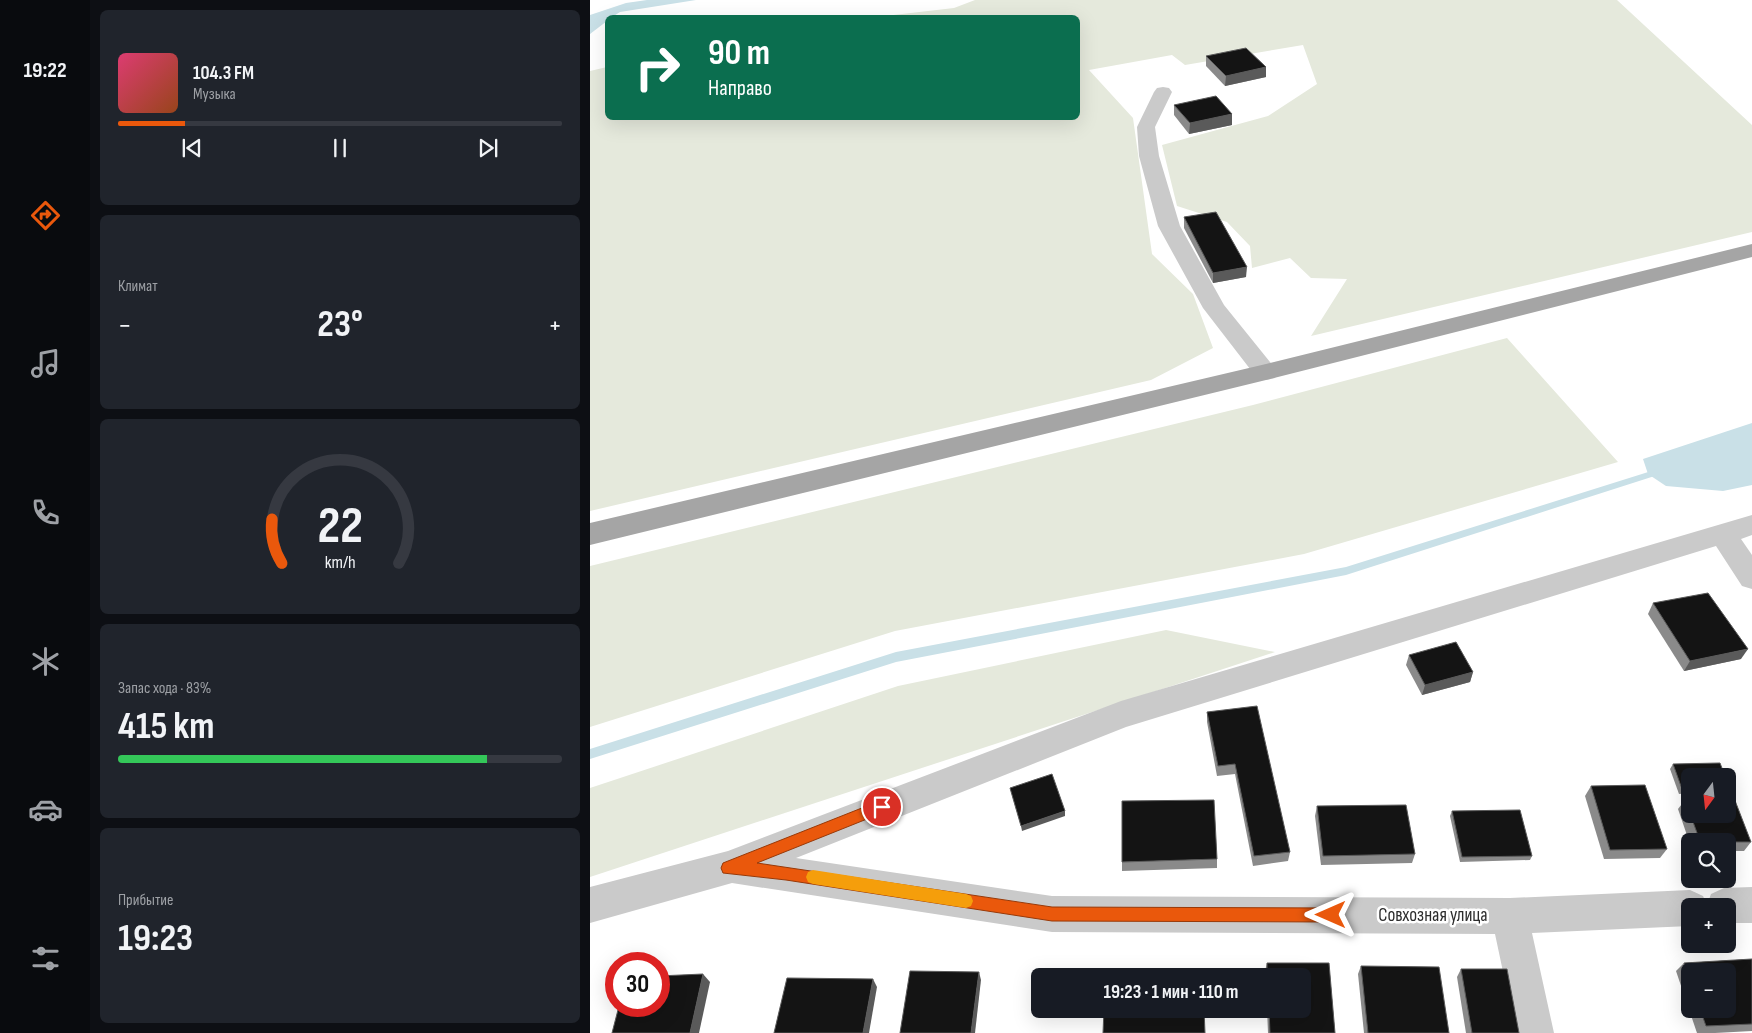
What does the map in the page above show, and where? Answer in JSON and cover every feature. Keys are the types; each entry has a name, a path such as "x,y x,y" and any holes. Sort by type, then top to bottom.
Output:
{"main road":[{"path":"590,534 1266,372 1752,250"}],"street":[{"path":"1163,92 1146,127 1149,156 1169,226 1214,308 1266,372"},
{"path":"590,905 728,868 1121,715 1752,525"},
{"path":"1723,534 1752,578"},
{"name":"Совхозная улица","path":"728,868 786,873 1052,914 1510,916 1681,908"},
{"path":"1736,906 1752,905"},
{"path":"1510,916 1535,1033"}],"shaded area":[{"path":"975,0 1617,0 1752,125 1752,232 1311,336 1347,279 1311,278 1290,258 1252,268 1250,246 1227,222 1177,206 1162,145 1268,116 1317,84 1303,45 1185,65 1172,55 1089,70 1133,118 1152,254 1193,294 1213,348 1151,380 590,511 590,71 605,67 605,120 1080,120 1080,15 893,15 954,8"},
{"path":"1507,338 1618,462 1304,554 895,631 590,727 590,566 1253,405"},
{"path":"1166,630 1275,652 590,877 590,788 898,686"}],"water":[{"path":"647,0 696,0 620,12 615,15 605,15 605,23 590,34 590,15 626,3"},
{"path":"1752,423 1752,485 1723,491 1666,486 1648,474 1643,459"}],"building":[{"path":"1246,48 1266,67 1226,76 1206,56"},
{"path":"1216,96 1232,114 1190,123 1174,105"},
{"path":"1216,212 1247,267 1213,273 1184,217"},
{"path":"1708,593 1748,649 1690,661 1653,603"},
{"path":"1456,642 1473,672 1425,685 1409,655"},
{"path":"1257,706 1290,852 1254,856 1235,764 1218,766 1207,712"},
{"path":"1720,763 1722,768 1681,768 1681,786 1673,764"},
{"path":"1052,774 1065,811 1021,826 1010,788"},
{"path":"1645,785 1667,849 1610,850 1591,786"},
{"path":"1214,800 1217,859 1122,862 1122,801"},
{"path":"1736,803 1751,842 1736,842 1736,833 1697,833 1693,823 1736,823"},
{"path":"1406,805 1415,854 1323,856 1317,806"},
{"path":"1520,810 1532,856 1462,857 1452,811"},
{"path":"1752,959 1752,1024 1706,1026 1703,1018 1736,1018 1736,963 1684,963"},
{"path":"1267,963 1329,963 1335,1033 1270,1033 1269,1018 1311,1018 1311,968 1267,968"},
{"path":"1361,966 1439,967 1449,1033 1368,1033"},
{"path":"1461,969 1507,969 1519,1033 1472,1033"},
{"path":"910,971 979,972 971,1033 900,1033"},
{"path":"703,974 690,1033 612,1033 616,1017 670,1017 670,976"},
{"path":"787,978 873,979 863,1033 774,1033"},
{"path":"1104,1018 1204,1018 1205,1033 1103,1033"}],"waterway":[{"path":"590,754 896,657 1346,571 1661,471"}],"slow traffic":[{"path":"813,877 966,901"}],"route":[{"path":"882,807 728,868 786,873 1052,914 1331,915"}]}
